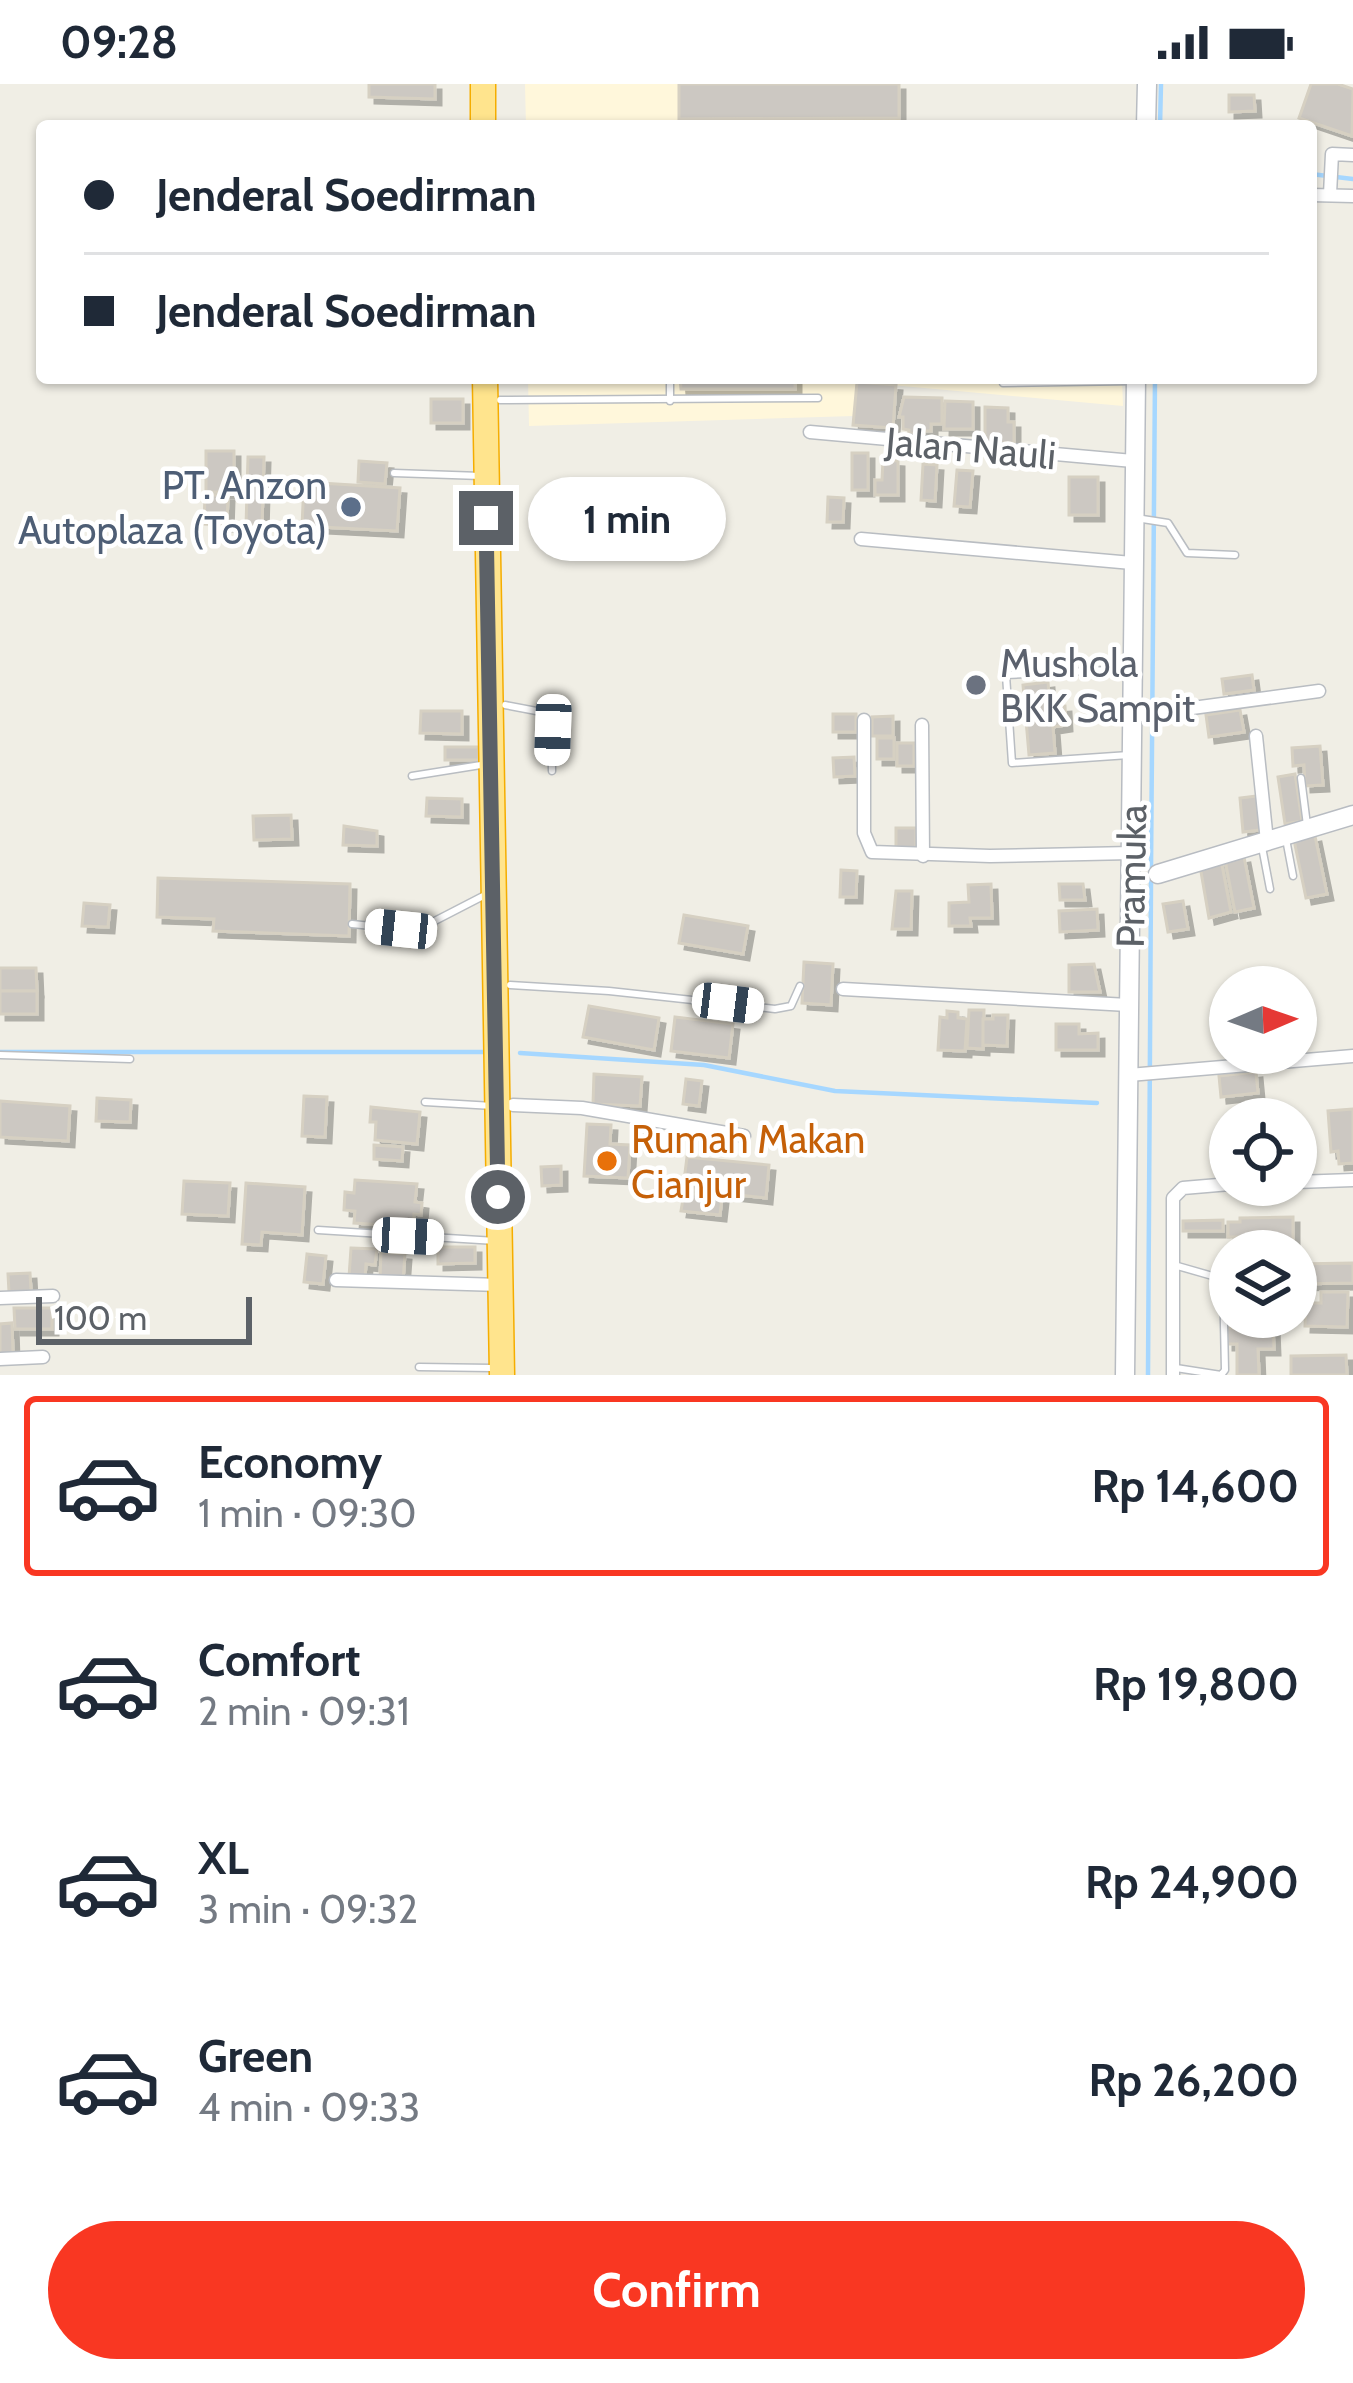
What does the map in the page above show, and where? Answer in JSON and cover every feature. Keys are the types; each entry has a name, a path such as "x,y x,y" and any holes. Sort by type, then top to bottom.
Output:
{"highway":[{"path":"483,84 483,120"},
{"path":"499,84 499,120"},
{"path":"485,384 490,763 510,985 499,1241 507,1372"},
{"path":"500,389 505,704 492,891 505,1106 507,1372"}],"street":[{"path":"1146,120 1147,84"},
{"path":"1330,194 1332,154 1353,155"},
{"path":"1317,194 1353,196"},
{"name":"Pramuka","path":"1125,1375 1137,1074 1129,1005 1144,878 1130,853 1139,716 1133,669 1136,384"},
{"name":"Jalan Nauli","path":"810,432 1133,461"},
{"path":"861,539 1132,562"},
{"path":"1139,716 1318,692"},
{"path":"864,720 866,844 878,854 1130,853"},
{"path":"922,725 923,856"},
{"path":"1256,736 1272,840"},
{"path":"1144,878 1353,815"},
{"path":"843,989 1129,1005"},
{"path":"1137,1074 1353,1056"},
{"path":"505,1106 582,1108 744,1136"},
{"path":"1317,1181 1353,1180"},
{"path":"1173,1371 1171,1209 1178,1191 1209,1185"},
{"path":"336,1280 500,1286"},
{"path":"0,1298 53,1296"},
{"path":"0,1359 43,1357"}],"lane":[{"path":"670,384 670,400"},
{"path":"500,389 670,400 818,398"},
{"path":"394,473 484,476"},
{"path":"1132,518 1168,523 1186,553 1235,555"},
{"path":"1133,669 1006,675 1012,764 1133,755"},
{"path":"505,704 547,712 551,717 552,771"},
{"path":"412,776 490,763"},
{"path":"1301,778 1308,828"},
{"path":"1272,840 1293,876"},
{"path":"1270,890 1272,840"},
{"path":"352,924 401,929 425,926 492,891"},
{"path":"510,985 775,1009 790,1006 800,986"},
{"path":"0,1055 130,1059"},
{"path":"425,1102 505,1106"},
{"path":"318,1230 499,1241"},
{"path":"1173,1371 1221,1375 1225,1370 1223,1280 1174,1265"},
{"path":"419,1366 507,1372"}],"shaded area":[{"path":"525,84 899,84 900,120 526,120"},
{"path":"528,384 858,384 854,416 529,426"},
{"path":"880,384 1122,384 1123,406"}],"building":[{"path":"369,84 435,84 435,99 369,97"},
{"path":"679,84 899,84 899,118 679,119"},
{"path":"1311,84 1353,89 1352,136 1317,124 1317,120 1299,118"},
{"path":"1229,95 1254,95 1255,111 1229,112"},
{"path":"681,384 795,384 795,389 681,389"},
{"path":"857,384 896,385 893,428 853,425"},
{"path":"904,397 942,398 942,424 931,424 931,431 924,434 909,434 899,417"},
{"path":"431,399 463,399 463,423 431,423"},
{"path":"945,401 973,402 973,429 944,429"},
{"path":"985,407 1008,408 1014,443 985,442"},
{"path":"206,451 234,451 234,492 206,492"},
{"path":"852,453 868,453 868,490 852,490"},
{"path":"248,457 264,457 262,526 246,526"},
{"path":"883,460 898,461 898,495 875,495"},
{"path":"359,461 387,463 385,484 358,482"},
{"path":"923,464 937,465 935,501 921,500"},
{"path":"957,470 973,471 970,507 954,506"},
{"path":"1069,477 1098,477 1098,515 1069,515"},
{"name":"PT. Anzon Autoplaza (Toyota)","path":"304,482 400,488 397,531 302,526"},
{"path":"205,495 228,495 227,525 204,524"},
{"path":"828,497 844,498 843,522 827,522"},
{"path":"1252,675 1254,690 1224,694 1222,679"},
{"path":"1048,682 1050,707 1065,706 1066,725 1053,727 1055,753 1029,755 1023,685"},
{"path":"1240,710 1244,732 1209,737 1206,715"},
{"path":"421,711 462,711 462,734 420,733"},
{"path":"833,714 856,714 856,732 833,732"},
{"path":"893,716 893,736 872,736 872,717"},
{"path":"877,738 894,738 894,759 877,759"},
{"path":"897,743 914,743 914,766 897,766"},
{"path":"1320,746 1323,785 1305,786 1304,765 1293,766 1292,748"},
{"path":"445,747 479,747 479,760 445,760"},
{"path":"854,757 855,776 834,777 833,758"},
{"path":"1295,774 1302,821 1285,824 1278,777"},
{"path":"1257,796 1260,830 1243,832 1240,798"},
{"path":"427,798 462,799 462,817 426,816"},
{"path":"291,815 292,839 254,840 253,816"},
{"path":"344,826 377,831 377,846 343,845"},
{"path":"896,828 916,828 916,849 896,849"},
{"path":"1315,836 1327,894 1306,898 1294,840"},
{"path":"1244,857 1254,908 1235,912 1225,860"},
{"path":"1221,860 1231,912 1209,918 1200,866"},
{"path":"841,870 857,871 856,897 840,897"},
{"path":"158,878 350,884 349,936 213,931 214,919 157,917"},
{"path":"991,884 992,918 970,918 971,926 949,926 949,903 969,902 968,885"},
{"path":"1059,884 1083,884 1085,900 1060,900"},
{"path":"896,891 912,891 911,929 892,929"},
{"path":"1183,901 1188,929 1168,932 1163,904"},
{"path":"84,903 110,905 108,927 82,926"},
{"path":"1097,909 1098,930 1060,932 1059,911"},
{"path":"684,915 748,926 743,954 679,943"},
{"path":"804,962 833,964 831,1005 802,1003"},
{"path":"1094,964 1100,992 1069,992 1069,965"},
{"path":"0,968 36,968 37,991 0,991"},
{"path":"0,991 37,991 37,1014 0,1014"},
{"path":"589,1006 659,1018 654,1050 583,1037"},
{"path":"969,1010 984,1010 983,1049 967,1048"},
{"path":"947,1011 967,1019 965,1051 938,1050 940,1017 947,1018"},
{"path":"993,1015 1008,1015 1007,1046 983,1045 983,1019 993,1019"},
{"path":"675,1017 733,1024 729,1058 671,1051"},
{"path":"1056,1024 1079,1024 1079,1034 1098,1033 1098,1050 1056,1050"},
{"path":"594,1074 642,1077 640,1106 593,1104"},
{"path":"1256,1074 1258,1093 1221,1097 1219,1076"},
{"path":"686,1079 702,1081 699,1106 683,1104"},
{"path":"304,1096 327,1097 325,1137 302,1136"},
{"path":"97,1098 131,1100 130,1122 96,1121"},
{"path":"0,1101 70,1106 68,1141 0,1137"},
{"path":"371,1107 420,1112 417,1144 375,1140"},
{"path":"1353,1109 1353,1163 1339,1164 1338,1151 1331,1152 1328,1111"},
{"name":"Rumah Makan Cianjur","path":"587,1124 611,1125 610,1144 630,1145 628,1178 584,1176"},
{"path":"374,1145 403,1147 402,1161 374,1159"},
{"path":"687,1157 769,1165 766,1198 683,1189"},
{"path":"561,1166 561,1185 542,1186 541,1167"},
{"path":"355,1180 417,1184 415,1202 422,1203 421,1215 414,1214 413,1227 354,1223 355,1211 344,1210 345,1192 354,1193"},
{"path":"184,1181 230,1183 228,1216 182,1214"},
{"path":"246,1183 305,1187 302,1235 262,1232 261,1245 242,1244"},
{"path":"684,1193 722,1197 720,1215 681,1211"},
{"path":"1293,1217 1293,1230 1228,1230 1228,1222 1240,1222 1240,1218"},
{"path":"1223,1220 1223,1230 1183,1231 1183,1221"},
{"path":"438,1247 475,1247 475,1263 438,1264"},
{"path":"351,1248 377,1249 375,1265 366,1264 365,1278 349,1277"},
{"path":"381,1252 405,1254 403,1281 380,1279"},
{"path":"307,1254 326,1256 323,1284 304,1282"},
{"path":"1353,1263 1353,1283 1317,1284 1317,1264"},
{"path":"30,1273 31,1291 9,1292 8,1274"},
{"path":"1321,1292 1348,1292 1347,1327 1317,1326 1317,1303 1321,1303"},
{"path":"14,1308 52,1308 52,1329 15,1329"},
{"path":"12,1323 13,1353 0,1354 0,1324"},
{"path":"1227,1338 1274,1338 1274,1349 1258,1349 1259,1375 1237,1375 1237,1344 1227,1344"},
{"path":"1346,1355 1347,1375 1291,1375 1291,1356"}],"waterway":[{"path":"1160,120 1161,84"},
{"path":"1317,175 1353,179"},
{"path":"1151,870 1155,384"},
{"path":"1148,1375 1151,880"},
{"path":"0,1052 487,1052"},
{"path":"520,1053 704,1065 835,1091 1097,1103"}],"place":[{"name":"PT. Anzon Autoplaza (Toyota)","path":"351,507"},
{"name":"Mushola BKK Sampit","path":"976,685"},
{"name":"Rumah Makan Cianjur","path":"607,1161"}],"route":[{"path":"486,518 498,1197"}]}
